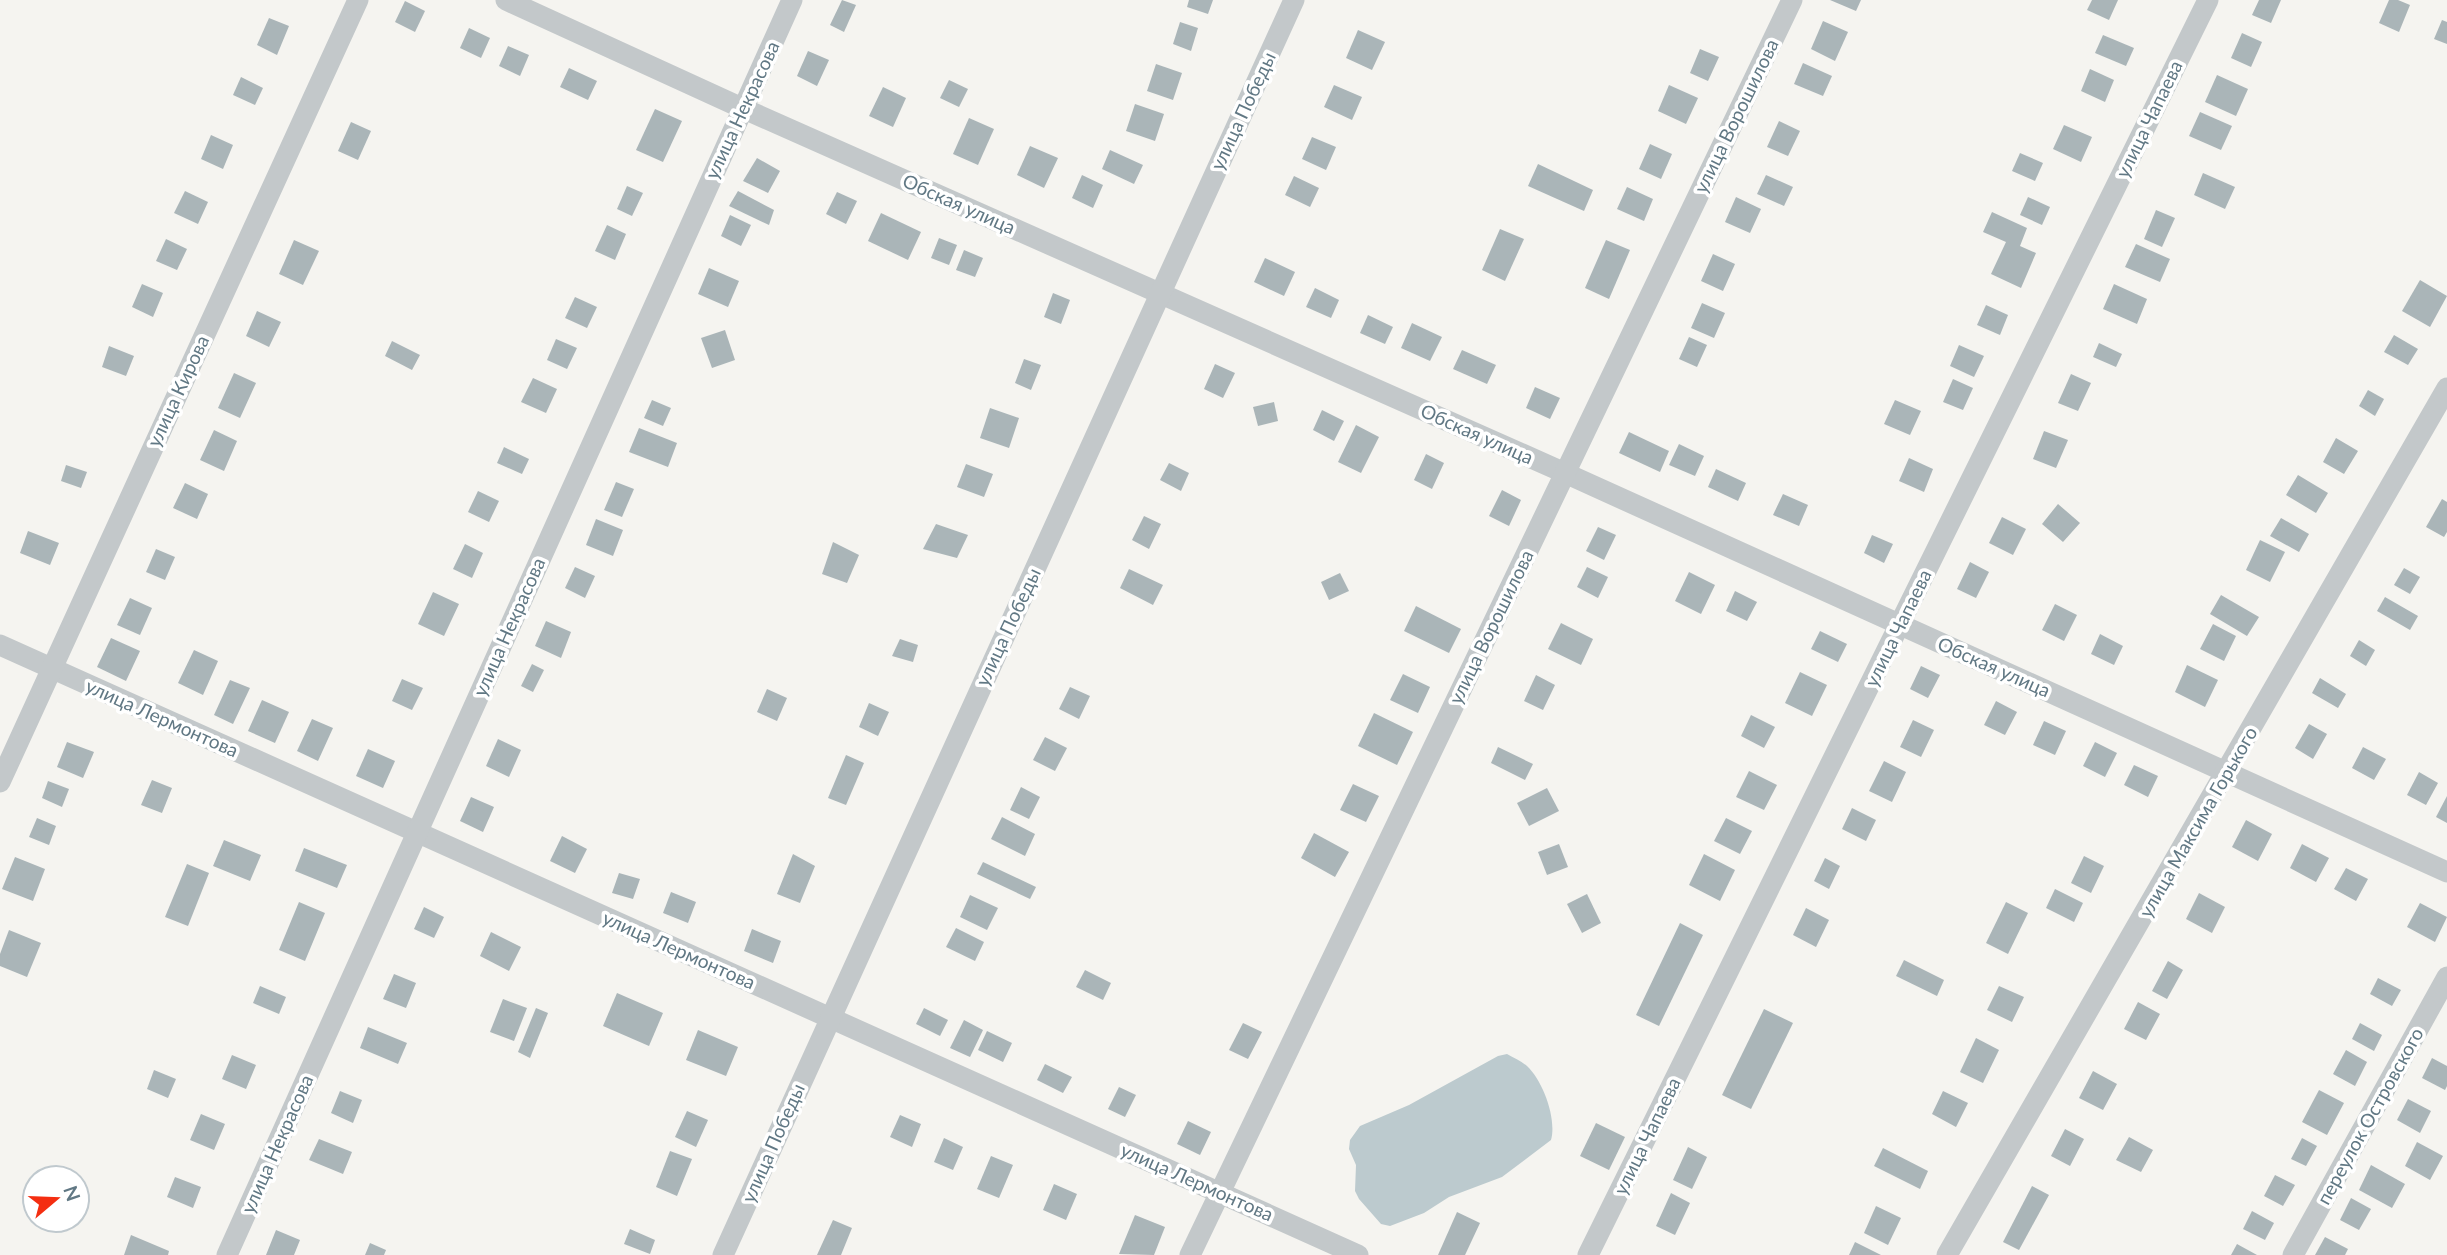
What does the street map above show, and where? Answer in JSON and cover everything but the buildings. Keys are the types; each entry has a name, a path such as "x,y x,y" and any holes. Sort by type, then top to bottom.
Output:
{"street":[{"name":"улица Кирова","path":"0,782 358,0"},
{"name":"Обская улица","path":"506,0 742,108 1565,473 2447,872"},
{"name":"улица Некрасова","path":"227,1255 792,0"},
{"name":"улица Победы","path":"723,1255 1294,0"},
{"name":"улица Ворошилова","path":"1190,1255 1792,0"},
{"name":"улица Чапаева","path":"1588,1255 2208,0"},
{"name":"улица Максима Горького","path":"1947,1255 2447,388"},
{"name":"улица Лермонтова","path":"0,645 1359,1255"},
{"name":"переулок Островского","path":"2293,1255 2447,977"}],"shaded area":[{"path":"1507,1054 1527,1066 1543,1090 1552,1122 1551,1140 1502,1177 1449,1197 1424,1213 1390,1226 1381,1224 1355,1191 1356,1165 1349,1149 1350,1140 1360,1126 1409,1105 1498,1056"}]}
